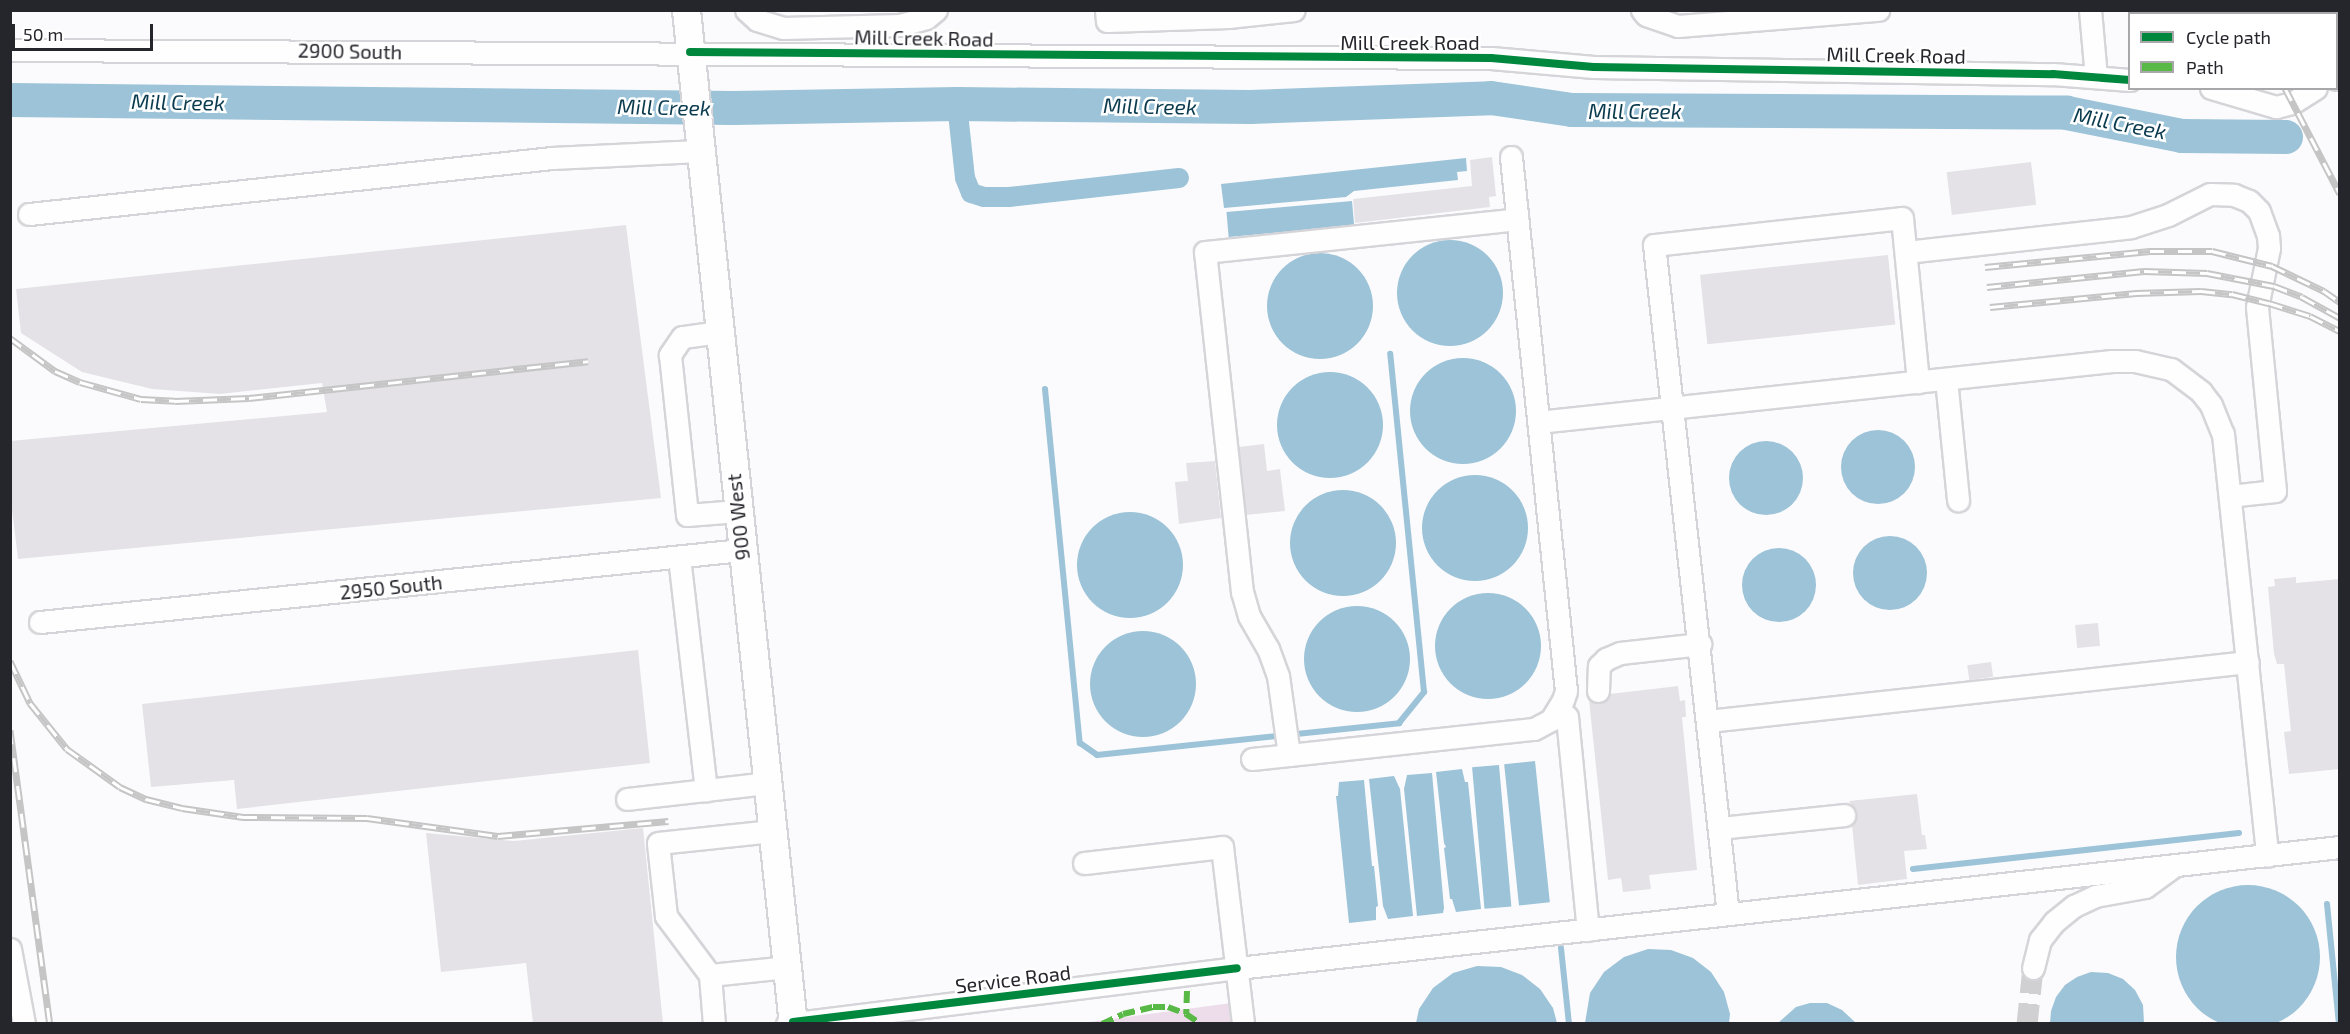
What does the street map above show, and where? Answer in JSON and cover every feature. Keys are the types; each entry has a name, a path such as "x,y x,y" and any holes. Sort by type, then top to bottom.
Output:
{"main road":[{"name":"900 West","path":"686,10 791,1023"}],"street":[{"path":"746,10 757,20 772,26 900,25 927,18 936,10"},
{"path":"1106,10 1107,21 1229,17 1294,10"},
{"path":"1642,10 1646,15 1678,26 1878,10"},
{"path":"2090,10 2096,77"},
{"name":"2900 South","path":"10,50 690,51"},
{"name":"Mill Creek Road","path":"690,51 1491,58 1594,67 2053,74 2128,80"},
{"path":"2234,92 2276,107 2292,103 2313,90"},
{"path":"29,214 552,158 698,138"},
{"path":"1252,759 1287,742 1534,729 1551,720 1559,709 1566,691 1511,157"},
{"path":"1906,252 2132,227 2168,214 2210,194 2223,193 2248,201 2259,211 2268,236 2269,248 2257,307 2275,492 2230,496"},
{"path":"1728,914 1700,645 1653,245 1902,218 1918,382"},
{"path":"1287,742 1282,691 1276,669 1249,616 1242,592 1205,252 1517,219"},
{"path":"719,332 682,337 670,355 687,515 738,511"},
{"path":"1538,422 2112,361 2135,361 2171,369 2200,392 2217,416 2223,434 2267,856"},
{"path":"1946,379 1958,500"},
{"name":"2950 South","path":"40,622 742,550"},
{"path":"679,556 706,790"},
{"path":"1598,691 1599,666 1606,659 1620,652 1700,645"},
{"path":"1708,722 2248,662"},
{"path":"1559,709 1568,717 1588,930"},
{"path":"627,799 767,783"},
{"path":"1719,828 1844,816"},
{"path":"714,1023 710,975 666,916 657,843 772,831"},
{"name":"Service Road","path":"791,1023 1237,968 2340,847"},
{"path":"1084,863 1222,848 1243,1023"},
{"path":"2033,968 2040,940 2054,922 2074,906 2095,896 2145,886 2175,866"},
{"path":"10,949 24,1023"},
{"path":"710,975 787,967"}],"shaded area":[{"path":"1239,1002 1241,1024 1074,1024"}],"water":[{"path":"1466,158 1467,171 1457,172 1458,180 1354,191 1346,197 1224,208 1221,184"},
{"path":"1352,201 1354,226 1229,237 1226,212"},
{"path":"1450,240 1470,244 1488,255 1499,273 1503,293 1499,313 1488,331 1470,342 1450,346 1430,342 1412,331 1401,313 1397,293 1401,273 1412,255 1430,244"},
{"path":"1320,253 1340,257 1358,268 1369,286 1373,306 1369,326 1358,344 1340,355 1320,359 1300,355 1282,344 1271,326 1267,306 1271,286 1282,268 1300,257"},
{"path":"1463,358 1483,362 1501,373 1512,391 1516,411 1512,431 1501,449 1483,460 1463,464 1443,460 1425,449 1414,431 1410,411 1414,391 1425,373 1443,362"},
{"path":"1330,372 1350,376 1368,387 1379,405 1383,425 1379,445 1368,463 1350,474 1330,478 1310,474 1292,463 1281,445 1277,425 1281,405 1292,387 1310,376"},
{"path":"1878,430 1899,436 1909,446 1915,467 1909,488 1899,498 1878,504 1857,498 1847,488 1841,467 1847,446 1857,436"},
{"path":"1766,441 1787,447 1797,457 1803,478 1797,499 1787,509 1766,515 1745,509 1735,499 1729,478 1735,457 1745,447"},
{"path":"1475,475 1495,479 1513,490 1524,508 1528,528 1524,548 1513,566 1495,577 1475,581 1455,577 1437,566 1426,548 1422,528 1426,508 1437,490 1455,479"},
{"path":"1343,490 1363,494 1381,505 1392,523 1396,543 1392,563 1381,581 1363,592 1343,596 1323,592 1305,581 1294,563 1290,543 1294,523 1305,505 1323,494"},
{"path":"1130,512 1150,516 1168,527 1179,545 1183,565 1179,585 1168,603 1150,614 1130,618 1110,614 1092,603 1081,585 1077,565 1081,545 1092,527 1110,516"},
{"path":"1890,536 1911,542 1921,552 1927,573 1921,594 1911,604 1890,610 1869,604 1859,594 1853,573 1859,552 1869,542"},
{"path":"1779,548 1800,554 1810,564 1816,585 1810,606 1800,616 1779,622 1758,616 1748,606 1742,585 1748,564 1758,554"},
{"path":"1488,593 1508,597 1526,608 1537,626 1541,646 1537,666 1526,684 1508,695 1488,699 1468,695 1450,684 1439,666 1435,646 1439,626 1450,608 1468,597"},
{"path":"1357,606 1377,610 1395,621 1406,639 1410,659 1406,679 1395,697 1377,708 1357,712 1337,708 1319,697 1308,679 1304,659 1308,639 1319,621 1337,610"},
{"path":"1143,631 1163,635 1181,646 1192,664 1196,684 1192,704 1181,722 1163,733 1143,737 1123,733 1105,722 1094,704 1090,684 1094,664 1105,646 1123,635"},
{"path":"1535,761 1550,902 1519,905 1504,764"},
{"path":"1499,765 1511,906 1484,909 1472,767"},
{"path":"1462,769 1465,782 1468,782 1481,909 1456,912 1452,899 1450,899 1436,772"},
{"path":"1432,773 1444,908 1443,913 1417,916 1404,789 1407,775"},
{"path":"1394,776 1400,789 1413,916 1388,919 1383,906 1369,779"},
{"path":"1364,780 1378,906 1376,907 1376,920 1349,923 1336,796 1338,796 1339,782"},
{"path":"2248,885 2275,891 2288,897 2299,906 2308,917 2314,930 2320,957 2314,984 2308,997 2299,1008 2288,1017 2275,1023 2248,1029 2221,1023 2208,1017 2197,1008 2188,997 2182,984 2176,957 2182,930 2188,917 2197,906 2208,897 2221,891"},
{"path":"1648,949 1671,950 1693,958 1711,972 1724,992 1730,1014 1729,1023 1585,1023 1590,993 1604,972 1624,957"},
{"path":"1477,966 1501,967 1522,975 1540,989 1553,1008 1557,1023 1416,1023 1419,1009 1433,988 1453,973"},
{"path":"2091,972 2108,973 2123,979 2135,990 2143,1005 2144,1023 2050,1023 2056,997 2065,985"},
{"path":"1810,1003 1827,1003 1842,1010 1856,1023 1778,1023 1796,1007"}],"building":[{"path":"1492,157 1496,196 1489,197 1490,207 1355,223 1353,199 1472,186 1470,160"},
{"path":"2031,162 2036,205 1952,215 1947,172"},
{"path":"626,225 661,498 18,559 10,493 10,441 327,412 322,383 220,394 152,389 82,372 21,333 16,289"},
{"path":"1888,255 1895,325 1707,344 1700,275"},
{"path":"1264,444 1267,471 1280,469 1285,511 1246,515 1239,447"},
{"path":"1215,461 1221,518 1179,524 1175,482 1188,481 1186,463"},
{"path":"2296,577 2296,583 2340,579 2340,769 2289,774 2284,732 2291,731 2284,664 2277,664 2274,654 2268,587 2275,586 2274,579"},
{"path":"2098,623 2100,646 2077,648 2075,625"},
{"path":"638,650 650,763 237,809 234,780 151,787 142,704"},
{"path":"1991,662 1993,677 1969,680 1967,665"},
{"path":"1678,686 1680,701 1685,700 1686,717 1682,717 1697,870 1649,875 1651,889 1623,892 1621,878 1608,880 1589,700 1598,704 1604,702 1610,694"},
{"path":"1917,794 1922,835 1925,835 1927,849 1904,851 1907,879 1858,885 1852,825 1857,813 1849,801"},
{"path":"643,828 663,1023 533,1023 526,963 441,972 426,833 514,841"}],"waterway":[{"name":"Mill Creek","path":"10,100 733,108 957,104 1250,107 1491,98 1572,110 2067,113 2182,136 2286,137"},
{"path":"957,104 965,178 971,193 984,197 1009,197 1179,178"},
{"path":"1045,389 1080,743 1097,755 1399,723 1424,692 1390,354"},
{"path":"1913,869 2239,833"},
{"path":"2327,904 2339,1024"},
{"path":"1561,948 1569,1024"}],"tunnel":[{"path":"2027,1024 2033,968"}],"railway":[{"path":"2286,90 2340,194"},
{"path":"1985,267 2150,251 2212,251 2272,266 2324,291 2340,302"},
{"path":"1987,287 2144,271 2207,273 2274,286 2302,297 2340,318"},
{"path":"1990,307 2136,293 2201,291 2232,294 2269,303 2310,316 2340,331"},
{"path":"10,338 55,371 80,382 141,399 175,401 249,398 588,361"},
{"path":"10,661 30,703 67,749 120,787 146,799 182,808 243,817 367,818 498,836 668,821"},
{"path":"10,730 50,1024"}],"marked path":[{"path":"1187,991 1186,1014 1201,1024"},
{"path":"1102,1024 1123,1014 1153,1007 1168,1007 1186,1014"}],"cycle path":[{"path":"690,52 1491,58 1594,67 2053,74 2128,80"},
{"path":"793,1022 1237,968"}]}
